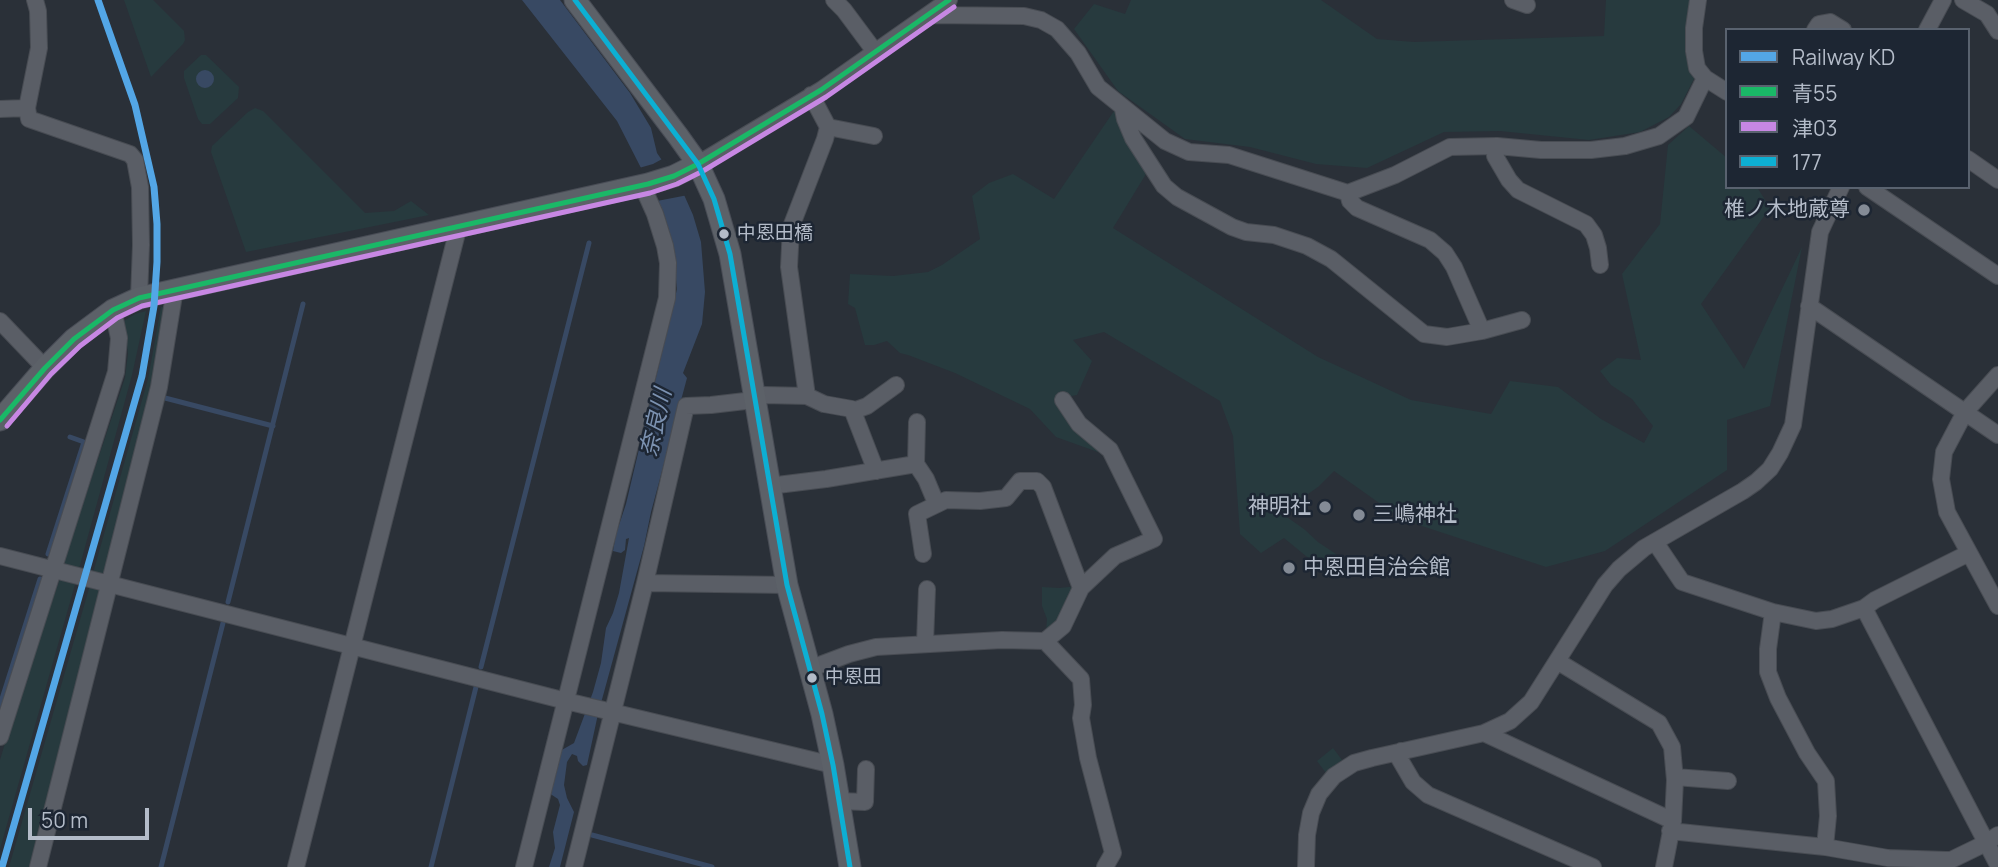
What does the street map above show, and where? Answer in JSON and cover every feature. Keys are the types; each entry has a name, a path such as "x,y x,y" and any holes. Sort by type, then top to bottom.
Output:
{"main road":[{"path":"576,1 678,136 689,169 713,198 730,254 787,585 833,765 850,867"},
{"path":"0,420 45,368 74,340 113,310 139,298 645,184 689,169"}],"street":[{"path":"35,0 39,48 27,108 29,118 130,154 135,160 140,187 139,298"},
{"path":"834,0 876,53"},
{"path":"689,169 876,53 949,0"},
{"path":"1698,0 1694,28 1697,68 1705,78 1725,91"},
{"path":"1928,28 1943,0"},
{"path":"1963,0 1987,14 1998,31"},
{"path":"930,15 1024,16 1041,20 1057,29 1078,53 1098,87 1165,141 1189,152 1229,155 1348,193 1395,175 1450,147 1591,150 1625,146 1658,136 1686,117 1705,78"},
{"path":"1816,28 1819,23 1830,22 1840,28"},
{"path":"807,396 789,267 791,227 828,127 811,95"},
{"path":"0,108 27,108"},
{"path":"1123,109 1133,138 1164,186 1177,197 1232,227 1246,232 1274,235 1307,246 1331,260 1424,334 1447,337 1482,331 1454,267 1445,253 1430,240 1357,208 1350,201 1348,193"},
{"path":"828,127 874,136"},
{"path":"1497,146 1495,156 1518,190 1586,224 1594,235 1600,265"},
{"path":"1970,160 1998,180"},
{"path":"524,867 569,702 667,298 668,263 665,246 645,184"},
{"path":"1306,867 1308,824 1319,794 1334,776 1354,764 1484,733 1510,721 1531,702 1605,585 1619,569 1644,548 1756,482 1770,468 1793,425 1820,232 1841,189"},
{"path":"1870,189 1998,276"},
{"path":"296,867 459,225"},
{"path":"38,867 159,387 175,289"},
{"path":"1809,306 1998,435"},
{"path":"0,737 116,372 119,338 113,310"},
{"path":"0,321 45,368"},
{"path":"1998,375 1965,412 1944,452 1941,479 1947,512 1998,606"},
{"path":"853,411 867,406 896,385"},
{"path":"574,867 686,406 754,400 763,395 807,396 824,404 852,409 876,471"},
{"path":"809,669 876,647 1002,640 1045,641 1063,626 1081,588 1115,556 1154,539 1110,450 1079,425 1063,400"},
{"path":"917,422 916,464 936,503"},
{"path":"769,486 916,464"},
{"path":"923,554 917,514 946,500 980,501 1006,498 1020,481 1037,481 1043,487 1081,588"},
{"path":"1655,542 1682,582 1773,612 1816,621 1832,619 1864,608 1969,552"},
{"path":"0,556 569,702 833,765"},
{"path":"645,583 787,585"},
{"path":"925,643 927,589"},
{"path":"1864,608 1992,839 1998,865"},
{"path":"1773,612 1768,673 1807,753 1826,781 1828,816 1825,847"},
{"path":"1045,641 1081,679 1081,718 1088,758 1113,853 1105,867"},
{"path":"1556,661 1659,723 1672,747 1675,777 1672,826 1664,867"},
{"path":"1484,733 1672,826 1888,858 1944,863 1992,839"},
{"path":"1400,754 1413,782 1428,795 1593,867"},
{"path":"839,801 865,802 866,769"},
{"path":"1675,777 1728,781"}],"green space":[{"path":"124,0 153,0 184,31 183,44 151,77"},
{"path":"1131,0 1321,0 1377,39 1414,42 1604,36 1606,0 1691,0 1685,52 1695,77 1681,104 1669,117 1640,132 1589,140 1500,131 1444,132 1367,168 1316,164 1250,147 1185,139 1118,91 1074,29 1094,4 1125,14"},
{"path":"201,55 206,55 239,87 238,98 210,124 202,124 198,119 184,78 184,71"},
{"path":"255,108 263,111 365,213 394,211 411,201 429,215 246,252 211,152 212,146"},
{"path":"1116,108 1146,174 1113,228 1318,357 1411,400 1491,414 1510,381 1558,387 1601,419 1644,443 1653,426 1632,399 1611,385 1600,371 1617,358 1641,360 1622,274 1660,224 1668,145 1689,126 1725,156 1725,189 1758,189 1770,208 1701,304 1744,369 1802,247 1770,406 1727,420 1727,470 1605,551 1546,567 1399,517 1334,471 1318,487 1281,513 1336,554 1340,563 1323,570 1284,538 1261,553 1240,534 1233,436 1220,401 1104,332 1073,340 1092,361 1077,395 1058,398 1109,456 1056,437 1030,409 955,373 900,353 887,341 865,345 855,308 848,304 850,274 893,276 928,272 942,265 980,239 972,196 989,183 1013,174 1054,199"},
{"path":"161,307 167,307 156,378 104,574 93,573 148,379"},
{"path":"146,311 132,375 79,569 66,565 64,561 125,378 128,354 124,321"},
{"path":"60,579 76,581 0,849 0,760 25,676"},
{"path":"90,585 100,590 30,867 9,867"},
{"path":"1079,586 1060,620 1046,632 1047,619 1042,606 1042,587"},
{"path":"1333,748 1342,760 1326,773 1317,761"}],"water":[{"name":"奈良川","path":"522,0 560,0 630,93 651,128 657,153 681,188 693,215 701,242 705,292 702,324 683,373 687,378 598,714 587,765 583,766 577,756 572,754 567,762 564,785 574,812 560,867 549,867 555,848 553,832 560,805 558,799 549,793 560,751 574,743 593,692 606,628 619,593 629,538 626,539 625,550 621,553 613,551 616,534 626,504 677,289 672,241 663,211 617,121"},
{"path":"205,70 211,73 214,79 211,85 205,88 199,85 196,79 199,73"}],"pier":[{"path":"664,158 688,195 657,201 639,168"}],"waterway":[{"path":"481,667 589,243"},
{"path":"228,602 303,304"},
{"path":"165,398 273,426"},
{"path":"48,554 84,442 70,437"},
{"path":"0,705 40,579"},
{"path":"161,867 223,623"},
{"path":"431,867 476,687"},
{"path":"592,835 712,867"}],"rail line":[{"name":"KD","path":"2,867 142,376 154,306 157,262 154,187 135,105 98,0"}],"transit line":[{"name":"177","path":"575,0 698,164 714,199 730,254 787,585 822,714 850,867"},
{"name":"青55","path":"0,420 74,339 113,310 139,298 674,176 821,90 949,0"},
{"name":"津03","path":"7,426 51,374 80,346 117,318 142,306 650,193 677,184 826,97 954,7"}],"place":[{"name":"椎ノ木地蔵尊","path":"1864,210"},
{"name":"中恩田橋","path":"724,234"},
{"name":"神明社","path":"1325,507"},
{"name":"三嶋神社","path":"1359,515"},
{"name":"中恩田自治会館","path":"1289,568"},
{"name":"中恩田","path":"812,678"}]}
